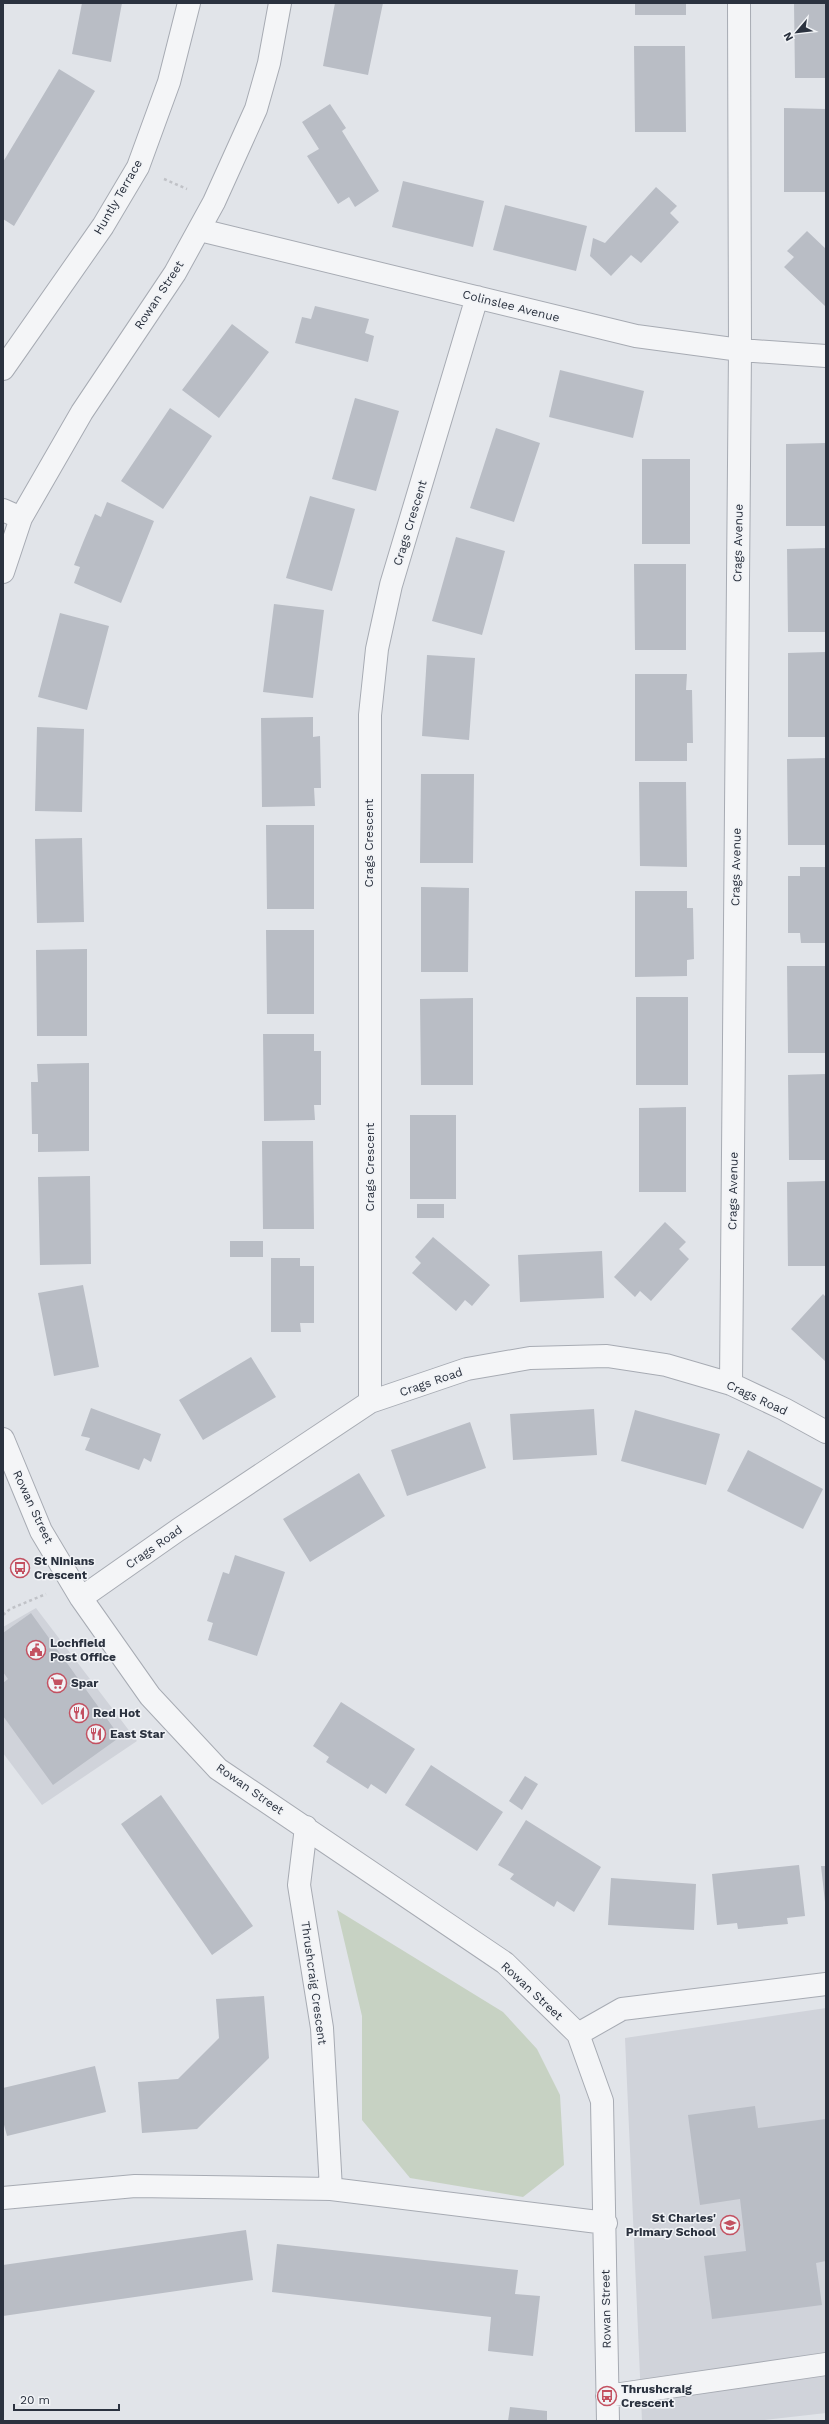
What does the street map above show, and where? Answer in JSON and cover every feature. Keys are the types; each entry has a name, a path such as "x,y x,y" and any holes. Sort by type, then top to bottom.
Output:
{"street":[{"name":"Huntly Terrace","path":"3,369 103,226 138,167 169,82 189,3"},
{"name":"Rowan Street","path":"3,572 12,514 174,273 200,230 214,202 256,109 269,63 280,3"},
{"name":"Crags Avenue","path":"731,1384 740,350 739,3"},
{"name":"Colinslee Avenue","path":"200,230 636,336 740,350 826,356"},
{"name":"Crags Crescent","path":"370,1402 370,715 377,649 391,585 477,298"},
{"name":"Crags Road","path":"76,1591 178,1530 370,1402 467,1369 530,1358 607,1356 666,1365 731,1384 784,1409 826,1432"},
{"name":"Rowan Street","path":"3,1439 41,1531 76,1591 150,1696 218,1769 306,1827 505,1963 578,2034 602,2101 606,2223 608,2421"},
{"name":"Thrushcraig Crescent","path":"306,1827 299,1885 322,2028 331,2189"},
{"path":"578,2034 622,2009 826,1984"},
{"path":"3,2198 134,2186 331,2189 606,2223"},
{"path":"607,2396 826,2364"}],"path":[{"path":"138,167 214,202"},
{"path":"3,1615 10,1609 76,1591"}],"shaded area":[{"path":"36,1608 137,1741 42,1805 3,1753 3,1627"},
{"name":"St Charles' Primary School","path":"826,2008 826,2413 756,2421 642,2421 625,2038"}],"green space":[{"path":"337,1910 503,2012 537,2049 560,2095 564,2165 523,2197 410,2178 362,2120 362,2016"}],"building":[{"path":"82,3 122,3 111,62 72,54"},
{"path":"335,3 383,3 368,75 323,66"},
{"path":"635,3 686,3 686,15 635,15"},
{"path":"794,3 826,3 826,78 795,78"},
{"path":"634,46 685,46 686,132 635,132"},
{"path":"59,69 95,91 14,226 3,219 3,162"},
{"path":"330,104 346,128 342,131 379,191 355,207 349,197 338,204 307,156 319,149 302,122"},
{"path":"784,108 826,109 826,192 784,192"},
{"path":"403,181 484,201 473,247 392,227"},
{"path":"656,187 677,206 670,213 679,222 641,263 631,255 611,276 590,256 593,238 605,243"},
{"path":"505,205 587,226 576,271 493,250"},
{"path":"807,231 826,249 825,306 784,267 794,257 787,251"},
{"path":"315,306 369,319 365,333 374,336 368,362 295,343 302,317 311,319"},
{"path":"232,324 269,352 219,418 182,390"},
{"path":"560,370 644,391 633,438 549,417"},
{"path":"355,398 399,411 376,491 332,479"},
{"path":"170,408 212,436 163,509 121,481"},
{"path":"496,428 540,443 514,522 470,508"},
{"path":"826,443 826,526 786,526 786,444"},
{"path":"642,459 690,459 690,544 642,544"},
{"path":"310,496 355,509 332,591 286,578"},
{"path":"107,502 154,521 121,603 74,583 80,567 74,565 84,540 95,514 101,517"},
{"path":"456,537 505,551 482,635 432,621"},
{"path":"826,548 826,632 788,632 787,549"},
{"path":"634,564 686,564 686,650 635,650"},
{"path":"274,604 324,610 313,698 263,692"},
{"path":"60,613 109,626 87,710 38,697"},
{"path":"826,652 826,737 788,737 788,653"},
{"path":"427,655 475,658 469,740 422,736"},
{"path":"635,674 687,674 686,690 692,690 693,743 687,743 687,761 635,761"},
{"path":"313,717 313,737 320,736 321,788 314,788 315,806 262,807 261,718"},
{"path":"37,727 84,729 82,812 35,811"},
{"path":"826,758 826,845 788,845 787,759"},
{"path":"421,774 474,774 473,863 420,863"},
{"path":"639,782 686,782 687,867 640,866"},
{"path":"266,825 314,825 314,909 267,909"},
{"path":"82,838 84,922 37,923 35,839"},
{"path":"800,867 826,867 826,943 801,943 800,933 788,933 788,876 800,876"},
{"path":"421,887 469,888 468,972 421,972"},
{"path":"635,891 687,891 687,908 693,908 694,959 687,960 687,976 635,977"},
{"path":"266,930 314,930 314,1014 267,1014"},
{"path":"87,949 87,1036 37,1036 36,950"},
{"path":"787,966 826,966 826,1053 788,1053"},
{"path":"636,997 688,997 688,1085 636,1085"},
{"path":"473,998 473,1085 421,1085 420,999"},
{"path":"263,1034 314,1034 314,1051 321,1051 321,1105 314,1105 315,1120 264,1121"},
{"path":"89,1063 89,1151 38,1152 38,1134 32,1134 31,1082 38,1082 37,1064"},
{"path":"826,1074 826,1160 789,1160 788,1075"},
{"path":"686,1107 686,1192 639,1192 639,1108"},
{"path":"410,1115 456,1115 456,1199 410,1199"},
{"path":"262,1141 313,1141 314,1229 263,1229"},
{"path":"90,1176 91,1264 40,1265 38,1177"},
{"path":"826,1181 826,1266 788,1266 787,1182"},
{"path":"417,1204 444,1204 444,1218 417,1218"},
{"path":"665,1222 686,1242 679,1249 689,1259 651,1301 640,1291 635,1297 614,1277"},
{"path":"433,1237 490,1285 472,1306 465,1300 456,1311 412,1273 421,1263 415,1257"},
{"path":"230,1241 263,1241 263,1257 230,1257"},
{"path":"602,1251 604,1298 520,1302 518,1255"},
{"path":"271,1258 300,1258 300,1266 314,1266 314,1323 300,1323 301,1332 271,1332"},
{"path":"83,1285 99,1367 54,1376 38,1293"},
{"path":"823,1294 826,1297 826,1362 791,1329"},
{"path":"251,1357 276,1397 203,1440 179,1400"},
{"path":"91,1408 161,1434 151,1462 144,1458 139,1470 85,1450 90,1438 81,1436"},
{"path":"594,1409 597,1455 513,1460 510,1414"},
{"path":"635,1410 720,1434 706,1485 621,1461"},
{"path":"470,1422 486,1468 407,1496 391,1450"},
{"path":"748,1450 823,1489 803,1529 727,1491"},
{"path":"359,1473 385,1516 310,1562 283,1519"},
{"path":"235,1555 285,1572 257,1656 208,1640 213,1623 207,1621 223,1572 229,1574"},
{"path":"31,1613 120,1737 53,1785 3,1716 3,1683 8,1679 3,1672 3,1633"},
{"path":"341,1702 415,1749 386,1794 371,1784 368,1789 326,1762 329,1757 313,1746"},
{"path":"431,1765 503,1812 477,1851 405,1805"},
{"path":"525,1776 538,1784 522,1810 509,1801"},
{"path":"161,1795 253,1926 212,1955 121,1824"},
{"path":"526,1820 601,1867 574,1912 557,1901 554,1907 510,1879 514,1874 498,1865"},
{"path":"799,1865 805,1916 787,1918 788,1924 738,1929 737,1923 717,1925 712,1874"},
{"path":"821,1866 826,1866 826,1902 825,1902"},
{"path":"611,1878 696,1884 694,1930 608,1925"},
{"path":"264,1996 269,2058 197,2129 142,2133 138,2082 178,2079 219,2038 216,1999"},
{"path":"95,2066 106,2112 7,2136 3,2121 3,2088"},
{"path":"755,2106 758,2128 826,2119 826,2261 816,2263 822,2305 712,2319 704,2256 746,2251 740,2199 700,2205 688,2115"},
{"path":"246,2230 253,2280 3,2316 3,2265"},
{"path":"277,2244 518,2270 515,2294 540,2296 533,2356 488,2351 491,2317 272,2292"},
{"path":"510,2407 547,2411 547,2421 508,2421"}],"place":[{"name":"St Ninians Crescent","path":"20,1568"},
{"name":"Lochfield Post Office","path":"36,1650"},
{"name":"Spar","path":"57,1683"},
{"name":"Red Hot","path":"79,1713"},
{"name":"East Star","path":"96,1734"},
{"name":"St Charles' Primary School","path":"730,2225"},
{"name":"Thrushcraig Crescent","path":"607,2396"}]}
